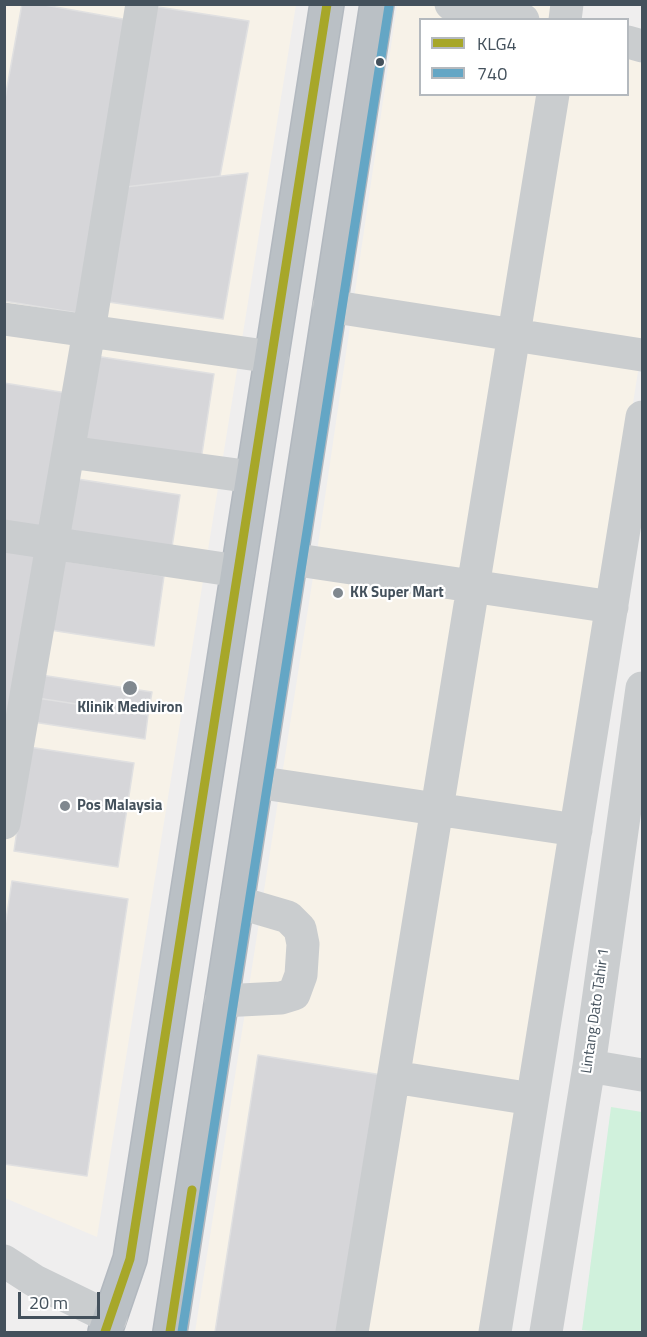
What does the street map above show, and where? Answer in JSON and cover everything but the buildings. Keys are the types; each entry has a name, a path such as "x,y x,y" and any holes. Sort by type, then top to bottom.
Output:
{"highway":[{"path":"108,1325 130,1259 327,4"},
{"path":"170,1332 377,4"}],"street":[{"path":"4,823 69,452 142,4"},
{"path":"451,4 514,18"},
{"path":"352,1332 553,96"},
{"path":"329,306 642,355"},
{"path":"4,319 272,357"},
{"path":"495,1332 642,417"},
{"path":"69,452 252,477"},
{"path":"4,536 238,571"},
{"path":"291,560 612,607"},
{"name":"Lintang Dato Tahir 1","path":"546,1332 637,753 642,688"},
{"path":"256,782 576,830"},
{"path":"221,1001 281,998 294,994 301,975 303,944 300,929 288,917 237,902"},
{"path":"589,1066 642,1075"},
{"path":"394,1077 532,1099"},
{"path":"4,1261 108,1325"}],"shaded area":[{"path":"4,5 296,5 97,1237 5,1198"},
{"path":"397,5 560,5 558,18 419,18 419,96 629,96 629,53 642,56 642,359 640,359 486,1332 195,1332 318,545"}],"green space":[{"path":"611,1107 642,1112 642,1332 582,1330"}],"transit line":[{"name":"KLG4","path":"105,1332 130,1259 327,4"},
{"name":"740","path":"182,1332 389,6"},
{"name":"KLG4","path":"170,1332 192,1190"}],"place":[{"name":"KK Super Mart","path":"338,593"},
{"name":"Klinik Mediviron","path":"130,688"},
{"name":"Pos Malaysia","path":"65,806"}]}
